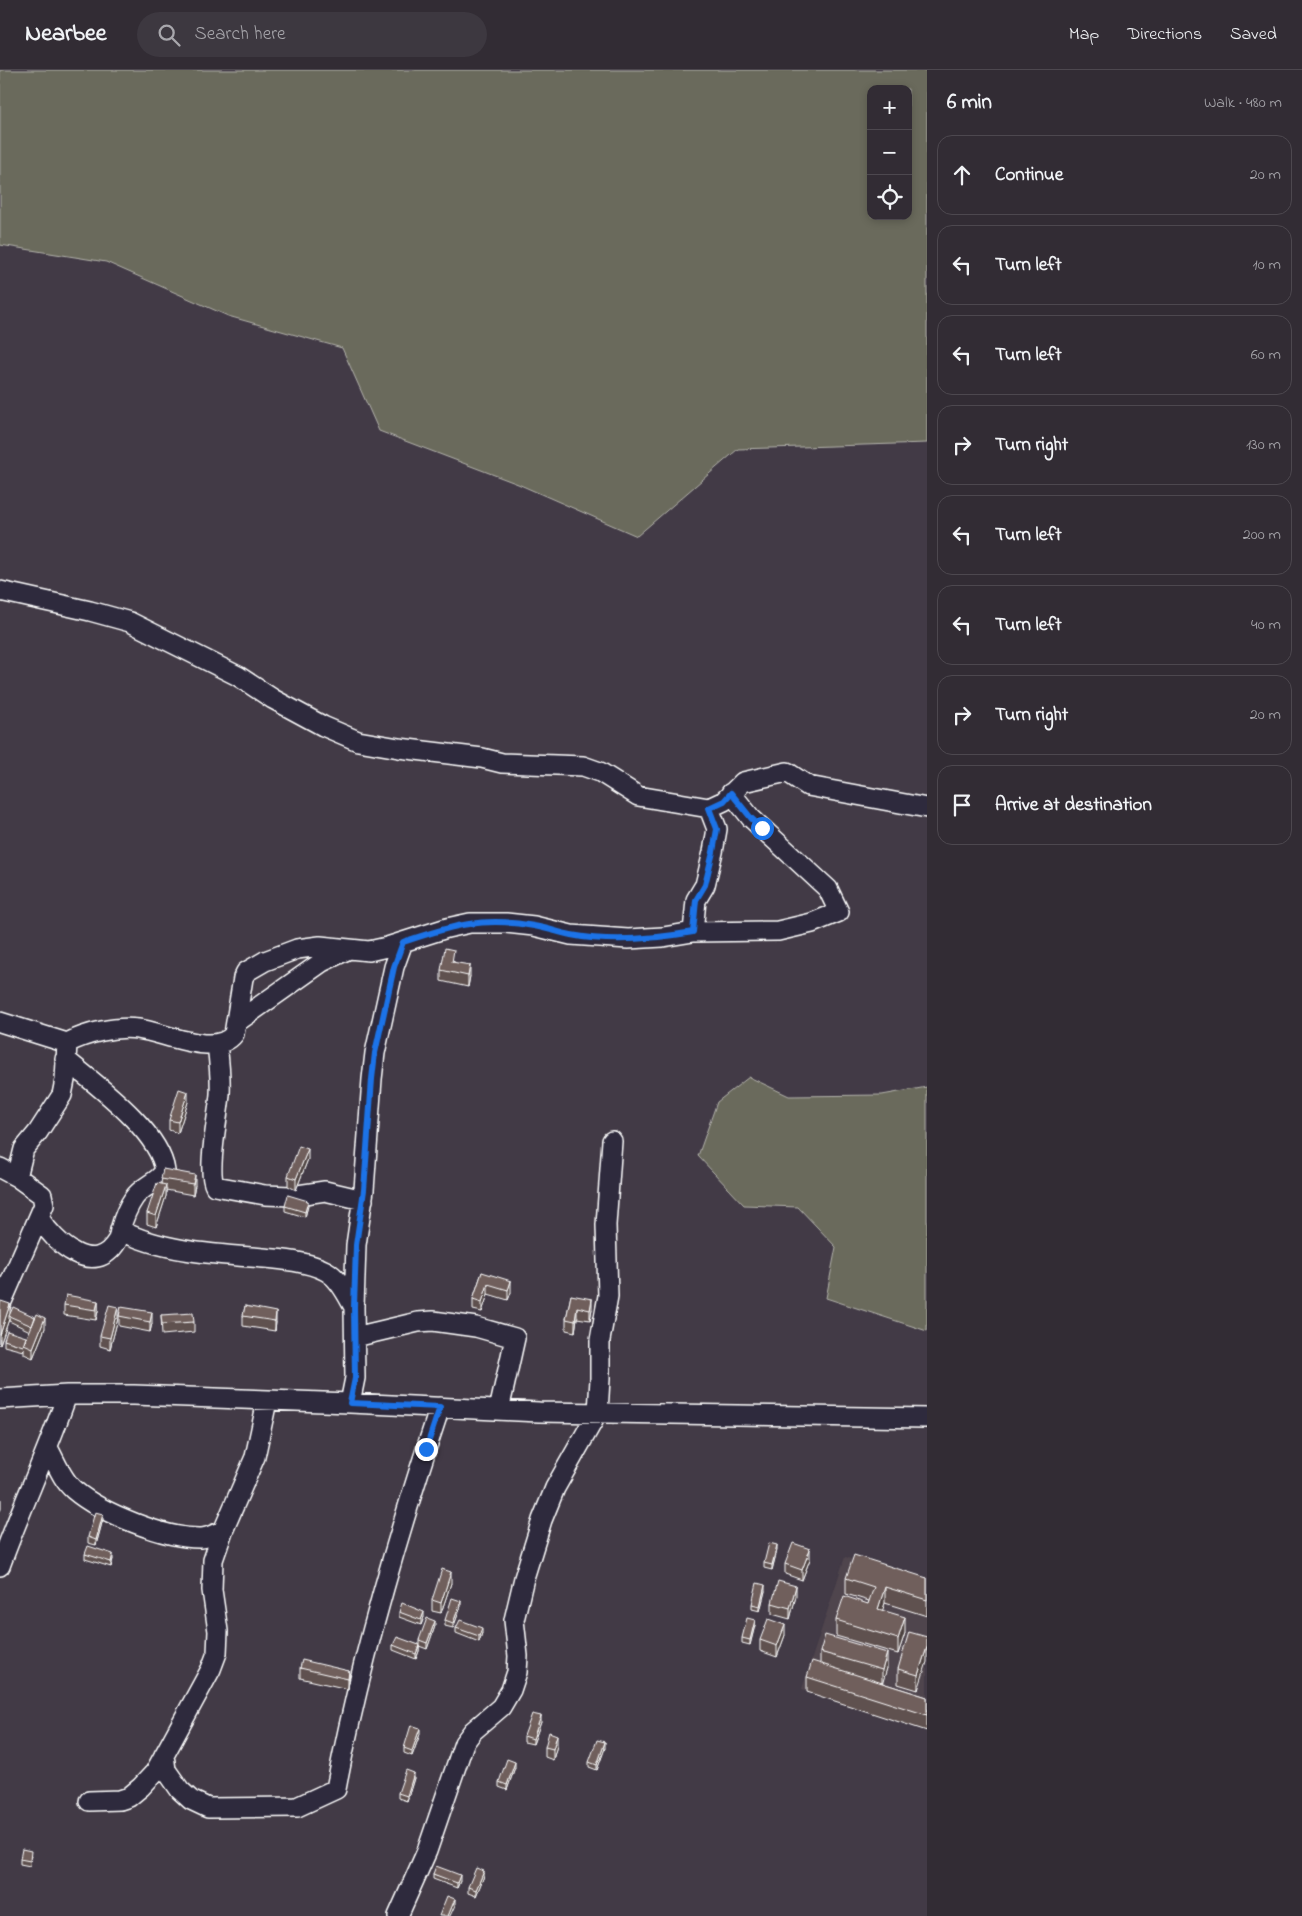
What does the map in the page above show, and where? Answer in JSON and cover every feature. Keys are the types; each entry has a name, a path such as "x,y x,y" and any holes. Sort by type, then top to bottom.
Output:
{"street":[{"path":"0,591 130,622 238,676 273,699 323,726 358,741 482,758 502,763 583,766 600,772 638,796 709,808 724,801 743,782 787,772 808,786 927,808"},
{"path":"66,1051 115,1028 137,1028 167,1034 195,1043 217,1044 231,1038 237,1022 243,978 246,972 297,949 320,946 369,951 470,923 534,926 572,935 603,938 663,937 693,932 778,931 812,923 839,912 828,889 751,818 731,793"},
{"path":"693,932 696,900 705,885 717,829 709,808"},
{"path":"350,1403 355,1378 354,1307 356,1245 363,1200 375,1053 394,967 403,942"},
{"path":"237,1022 322,962 348,950"},
{"path":"0,1022 66,1051 134,1119 156,1148 164,1165 165,1171 161,1177 145,1186 134,1198 130,1204 118,1239 107,1253 99,1257 82,1257 74,1253 50,1233 40,1218"},
{"path":"217,1044 220,1096 213,1156 212,1179 215,1186 266,1195 291,1196 325,1191 363,1200"},
{"path":"17,1176 24,1149 38,1132 62,1095 65,1080 66,1051"},
{"path":"398,1916 427,1851 464,1743 473,1730 501,1707 511,1690 517,1672 518,1656 514,1620 530,1556 555,1488 598,1412 600,1340 608,1296 606,1225 612,1141"},
{"path":"0,1168 17,1176 42,1195 44,1205 40,1218 0,1306"},
{"path":"120,1230 150,1243 212,1254 278,1259 314,1266 328,1272 344,1289 354,1307"},
{"path":"355,1337 433,1320 476,1327 515,1338 499,1410"},
{"path":"0,1399 67,1394 499,1410 927,1418"},
{"path":"0,1566 48,1448 67,1394"},
{"path":"89,1801 120,1800 142,1787 155,1772 211,1669 217,1653 218,1631 212,1590 213,1560 223,1531 255,1457 267,1401"},
{"path":"164,1755 166,1770 180,1790 191,1800 208,1808 297,1807 336,1789 358,1689 405,1514 440,1407"},
{"path":"48,1448 73,1489 96,1506 131,1521 168,1533 203,1538 223,1531"}],"shaded area":[{"path":"845,1557 927,1583 927,1729 802,1689"}],"green space":[{"path":"0,70 927,70 927,443 738,449 637,536 518,484 379,431 342,348 228,316 106,262 0,245"},
{"path":"749,1077 789,1096 882,1095 927,1087 927,1331 826,1298 836,1247 798,1207 744,1205 698,1156 717,1102"}],"building":[{"path":"445,948 454,950 452,962 470,965 468,976 441,970"},
{"path":"179,1089 188,1092 178,1122 169,1120"},
{"path":"299,1146 308,1149 296,1179 288,1176"},
{"path":"163,1169 195,1175 193,1184 161,1179"},
{"path":"157,1183 166,1185 156,1216 147,1213"},
{"path":"288,1195 308,1201 305,1212 285,1206"},
{"path":"482,1272 511,1281 508,1290 488,1284 482,1302 473,1299"},
{"path":"66,1295 98,1301 96,1310 64,1305"},
{"path":"571,1295 592,1299 590,1310 577,1307 575,1321 566,1319"},
{"path":"1,1301 10,1304 0,1335 0,1305"},
{"path":"109,1305 118,1307 110,1338 100,1336"},
{"path":"245,1306 276,1312 275,1321 243,1316"},
{"path":"13,1307 35,1317 32,1326 9,1316"},
{"path":"121,1307 152,1312 150,1322 119,1316"},
{"path":"193,1313 194,1322 162,1324 161,1315"},
{"path":"37,1314 45,1318 33,1348 24,1344"},
{"path":"7,1331 26,1337 23,1346 4,1340"},
{"path":"95,1512 103,1514 96,1540 88,1537"},
{"path":"769,1543 777,1545 772,1565 764,1563"},
{"path":"793,1543 810,1549 802,1570 785,1564"},
{"path":"88,1546 113,1554 111,1562 85,1554"},
{"path":"854,1555 927,1578 927,1600 885,1587 878,1609 905,1617 898,1639 836,1620 844,1596 868,1604 874,1587 846,1578"},
{"path":"442,1569 451,1572 441,1603 432,1600"},
{"path":"778,1581 796,1586 790,1608 772,1603"},
{"path":"757,1583 765,1585 760,1606 752,1604"},
{"path":"452,1598 461,1601 453,1623 445,1620"},
{"path":"402,1603 424,1612 421,1620 399,1612"},
{"path":"427,1618 435,1621 427,1643 419,1640"},
{"path":"747,1618 755,1620 750,1640 742,1638"},
{"path":"768,1619 785,1625 777,1646 760,1640"},
{"path":"460,1620 482,1628 479,1636 456,1628"},
{"path":"909,1632 927,1637 927,1647 918,1675 898,1669"},
{"path":"825,1635 887,1653 882,1670 820,1652"},
{"path":"397,1637 419,1645 416,1654 393,1645"},
{"path":"302,1660 349,1671 348,1679 300,1668"},
{"path":"812,1661 927,1697 927,1715 807,1677"},
{"path":"532,1714 541,1716 533,1739 524,1736"},
{"path":"411,1725 420,1728 412,1751 404,1748"},
{"path":"549,1732 557,1735 553,1749 545,1747"},
{"path":"597,1740 605,1742 597,1765 589,1762"},
{"path":"507,1759 515,1762 507,1785 499,1782"},
{"path":"406,1770 414,1773 407,1796 398,1793"},
{"path":"22,1849 31,1851 30,1861 20,1859"},
{"path":"436,1866 460,1875 457,1883 433,1874"},
{"path":"476,1868 484,1871 476,1890 468,1887"},
{"path":"447,1896 455,1899 448,1916 439,1916"}],"route":[{"path":"426,1449 440,1407 350,1403 355,1378 354,1307 356,1245 364,1190 372,1079 375,1053 394,967 403,942 470,923 506,923 534,926 594,938 663,937 693,932 696,900 705,885 717,829 709,808 724,801 731,793 751,818 762,828"}]}
